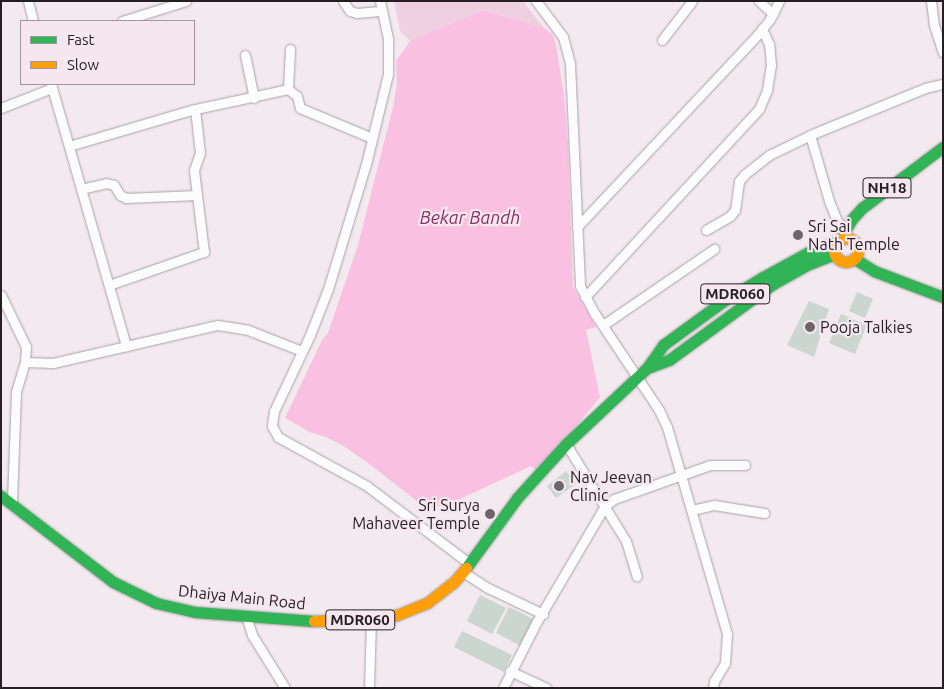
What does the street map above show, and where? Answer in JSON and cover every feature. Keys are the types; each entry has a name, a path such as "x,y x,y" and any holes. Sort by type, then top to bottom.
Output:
{"main road":[{"name":"Dhaiya Main Road","path":"842,238 862,208 943,147"},
{"name":"Dhaiya Main Road","path":"647,368 663,345 722,302 794,259 842,238 874,210 943,159"},
{"name":"NH18","path":"834,254 834,247 842,238"},
{"path":"842,238 856,243 856,254"},
{"name":"Dhaiya Main Road","path":"1,496 114,582 156,603 185,610 317,621 372,619 397,615 426,603 443,592 466,568 517,498 566,444 636,376 647,368 669,360 773,284 809,264 834,254"},
{"path":"834,254 839,260 845,262 856,254"},
{"path":"856,254 943,288"},
{"path":"856,254 882,275 943,297"}],"street":[{"path":"28,1 33,20"},
{"path":"343,1 350,11 357,13 382,11"},
{"path":"380,1 388,39 388,74 372,138 328,289 274,411 272,426 278,437 367,486 488,588 543,614"},
{"path":"536,1 558,27 568,50 572,79 579,280 585,297 659,410 681,474 727,634 728,652 725,663 714,681 713,688"},
{"path":"662,40 692,1"},
{"path":"759,1 773,14"},
{"path":"577,227 762,29 773,14 779,1"},
{"path":"931,1 934,25 943,53"},
{"path":"125,20 186,2"},
{"path":"585,297 759,108 767,90 771,66 769,44 762,29"},
{"path":"288,89 290,49"},
{"path":"245,55 254,98"},
{"path":"706,230 721,223 735,210 739,180 779,149 925,88 943,84"},
{"path":"1,108 52,86 126,346"},
{"path":"288,89 297,96 300,108 372,138"},
{"path":"69,146 195,109 254,98 288,89"},
{"path":"109,285 204,252 194,166 200,157 195,109"},
{"path":"810,135 829,202 842,238"},
{"path":"81,189 106,183 114,185 120,195 126,198 197,195"},
{"path":"603,325 714,249"},
{"path":"1,295 24,341 25,362 16,392 12,503"},
{"path":"25,362 53,364 209,326 227,325 248,330 302,351"},
{"path":"566,444 626,541 637,576"},
{"path":"503,688 510,670 605,506 614,499 710,465 745,465"},
{"path":"692,510 714,505 764,513"},
{"path":"246,616 252,635 285,688"},
{"path":"369,688 372,619"},
{"path":"510,670 546,688"}],"shaded area":[{"path":"394,1 523,1 544,28 483,10 410,41 400,31"}],"water":[{"name":"Bekar Bandh","path":"483,10 544,28 553,35 564,95 568,147 573,287 596,327 586,330 600,397 560,446 535,469 531,466 447,505 428,510 345,447 326,437 310,432 285,418 322,340 328,333 358,245 393,107 397,84 396,61 410,41"}],"building":[{"path":"857,292 873,299 865,318 849,311"},
{"name":"Pooja Talkies","path":"809,301 829,309 814,357 787,345"},
{"path":"841,314 867,325 855,354 829,343"},
{"path":"566,471 576,484 556,498 547,486"},
{"path":"480,595 506,608 492,634 467,621"},
{"path":"509,607 535,620 521,646 496,633"},
{"path":"462,631 512,655 504,672 454,647"}],"traffic: fast":[{"path":"840,239 852,219 862,208 943,147"},
{"path":"466,568 517,498 566,444 647,368 663,345 722,302 763,277 809,252 837,241"},
{"path":"647,368 669,360 773,284 809,264 835,254"},
{"path":"855,259 874,271 943,297"},
{"path":"1,496 113,582 156,603 195,612 314,621"}],"traffic: slow":[{"path":"846,238 855,241 858,250 855,259 846,262 837,259 834,250 837,241 846,238"},
{"path":"314,621 371,619 397,615 427,603 453,583 466,568"}],"place":[{"name":"Sri Sai Nath Temple","path":"798,235"},
{"name":"Pooja Talkies","path":"810,327"},
{"name":"Nav Jeevan Clinic","path":"559,486"},
{"name":"Sri Surya Mahaveer Temple","path":"490,514"}]}
